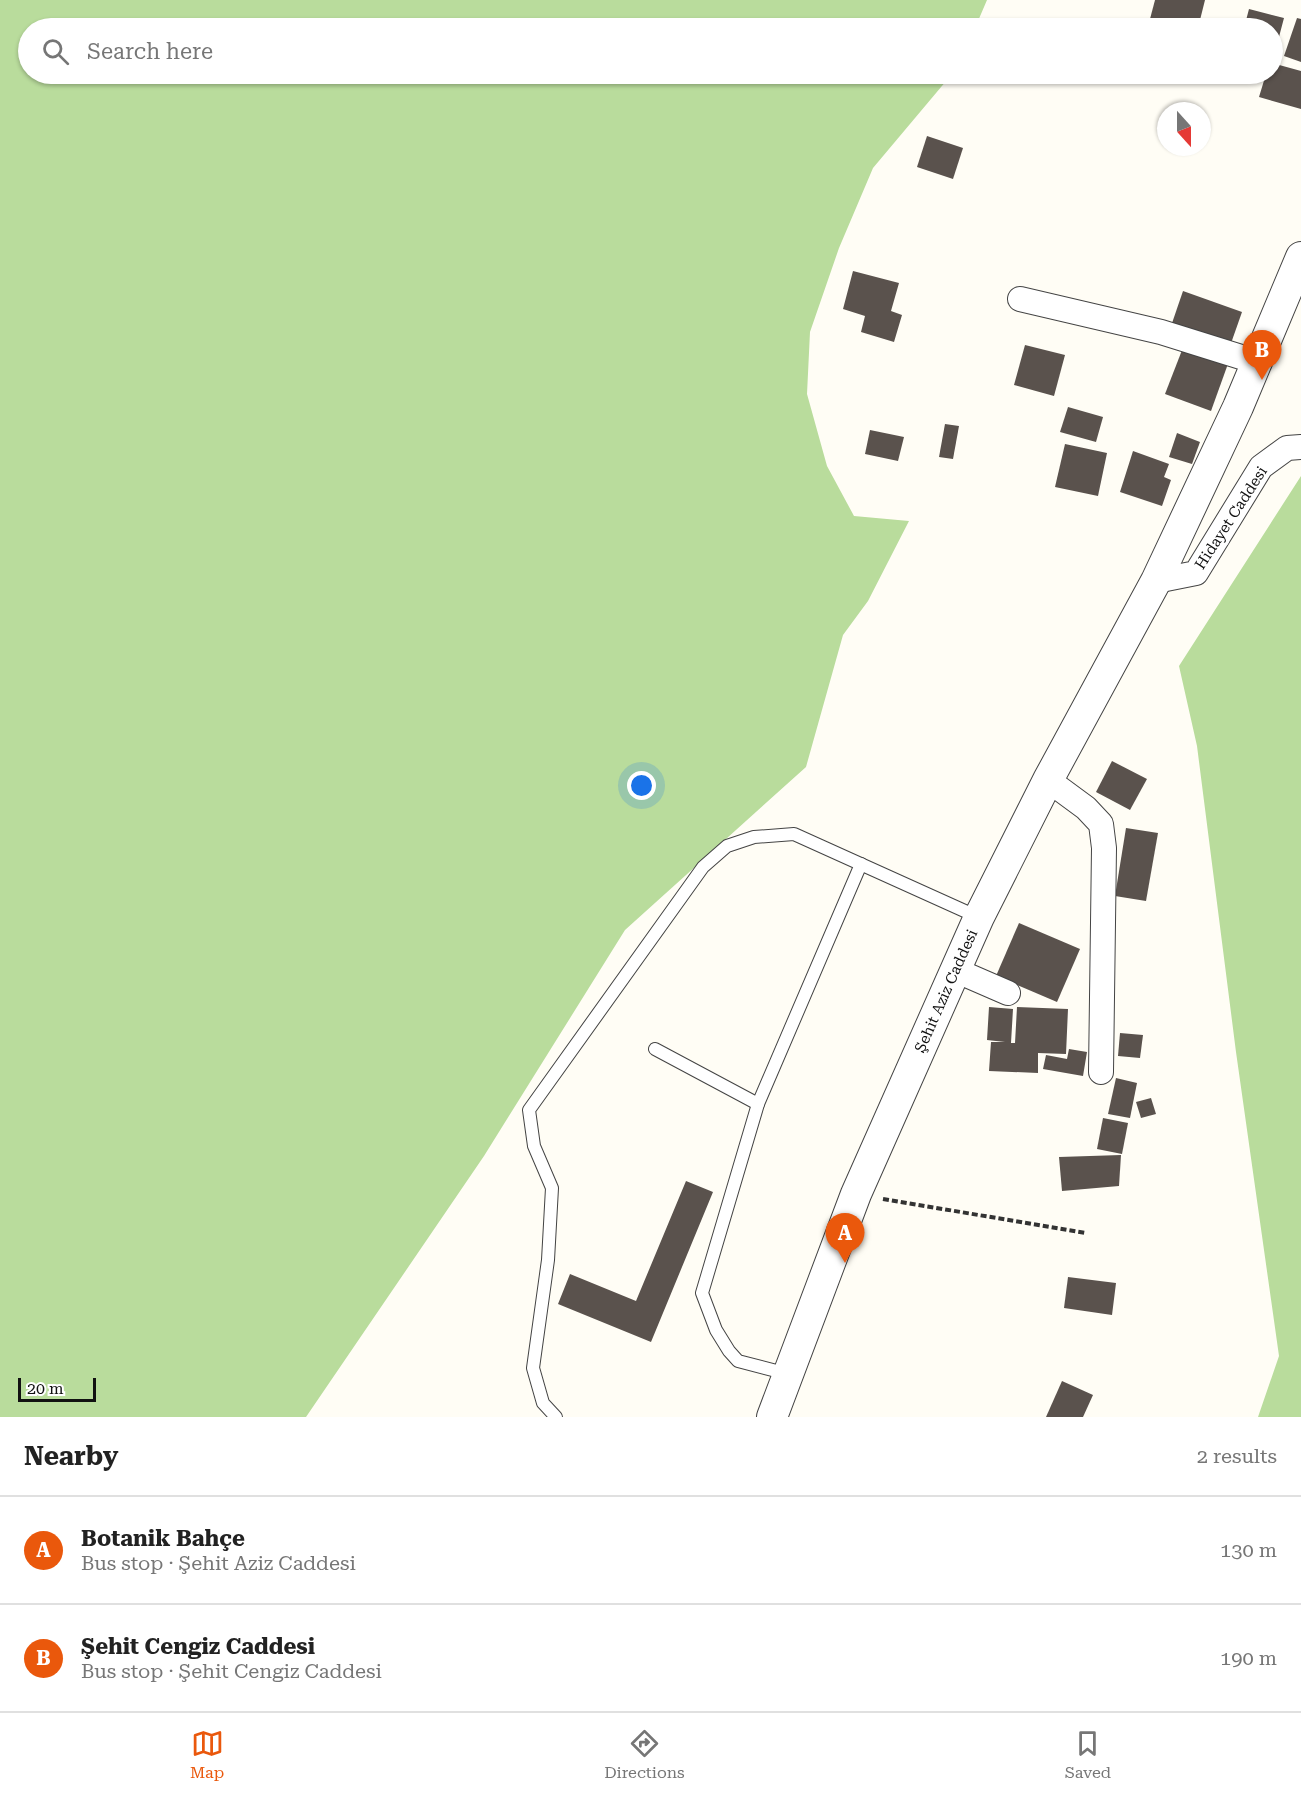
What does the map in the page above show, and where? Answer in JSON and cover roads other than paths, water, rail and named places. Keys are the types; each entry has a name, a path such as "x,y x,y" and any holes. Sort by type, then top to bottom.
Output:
{"street":[{"name":"Şehit Aziz Caddesi","path":"772,1417 856,1194 979,917 1048,780 1156,581 1238,407 1301,257"},
{"path":"1020,299 1161,332 1257,362"},
{"name":"Hidayet Caddesi","path":"1156,581 1196,573 1261,467 1287,448 1301,447"},
{"path":"1048,780 1086,808 1101,824 1104,848 1101,1072"},
{"path":"955,970 1008,993"}],"lane":[{"path":"556,1417 543,1403 533,1368 548,1260 552,1188 534,1146 529,1110 703,867 727,846 754,837 794,834 979,917"},
{"path":"788,1374 738,1360 729,1351 716,1329 702,1293 758,1104 861,864"},
{"path":"655,1048 758,1104"}],"place":[{"name":"Şehit Cengiz Caddesi","path":"1262,380"},
{"name":"Botanik Bahçe","path":"845,1263"}]}
